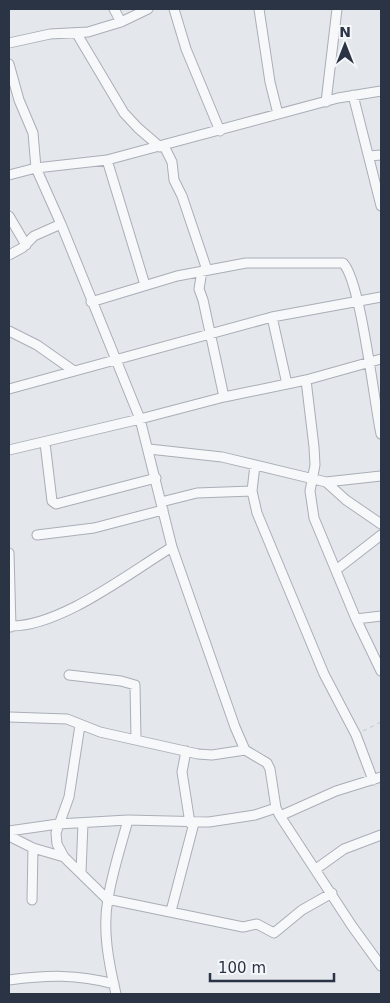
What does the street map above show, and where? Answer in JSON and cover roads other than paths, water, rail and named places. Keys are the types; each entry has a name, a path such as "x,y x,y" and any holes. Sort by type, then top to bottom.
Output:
{"street":[{"path":"114,9 121,22"},
{"path":"9,43 43,35 77,34 121,22 148,9"},
{"path":"174,9 186,50 220,131"},
{"path":"260,9 270,82 278,114"},
{"path":"326,102 337,9"},
{"path":"77,34 124,113 138,128 162,146 172,162 174,180 182,196 204,270 199,292 203,300 211,332 224,397"},
{"path":"9,64 19,100 32,133 36,168 62,224 91,302 140,420 149,449 172,547 224,700 245,750 267,763 270,769 278,812 352,926 381,966"},
{"path":"9,176 36,168 107,160 353,95 381,91"},
{"path":"353,95 381,206"},
{"path":"369,156 381,155"},
{"path":"107,160 145,285"},
{"path":"9,216 26,244"},
{"path":"9,255 26,244 38,233 62,224"},
{"path":"91,302 145,285 204,270 246,263 338,262 346,266 357,301 381,434"},
{"path":"9,389 211,332 272,317 381,296"},
{"path":"272,317 287,384"},
{"path":"9,331 37,345 74,371"},
{"path":"9,450 140,420 224,397 306,380 381,358"},
{"path":"306,380 314,438 313,479 310,499 314,518 356,620 381,671"},
{"path":"45,442 52,500 56,504 156,478"},
{"path":"149,449 222,457 326,482 381,476"},
{"path":"9,831 63,824 128,820 192,823 236,818 278,812 327,794 377,779 324,674 257,513 252,491 256,465"},
{"path":"326,482 346,500 381,524"},
{"path":"37,535 94,528 197,493 252,491"},
{"path":"336,570 381,535"},
{"path":"9,553 10,626 51,618 96,594 172,547"},
{"path":"356,620 381,616"},
{"path":"69,676 122,682 135,686 136,739"},
{"path":"9,717 67,720 100,732 212,755 245,750"},
{"path":"80,725 76,756 63,814 63,824 56,839 64,857 107,900 171,911 243,927 257,924 274,933 302,910 332,893"},
{"path":"171,911 192,823 182,772 186,751"},
{"path":"116,994 107,942 107,900 128,820"},
{"path":"80,872 83,824"},
{"path":"316,869 344,849 381,835"},
{"path":"9,836 33,848 64,857"},
{"path":"32,900 33,848"},
{"path":"9,980 38,976 80,976 114,984"}]}
